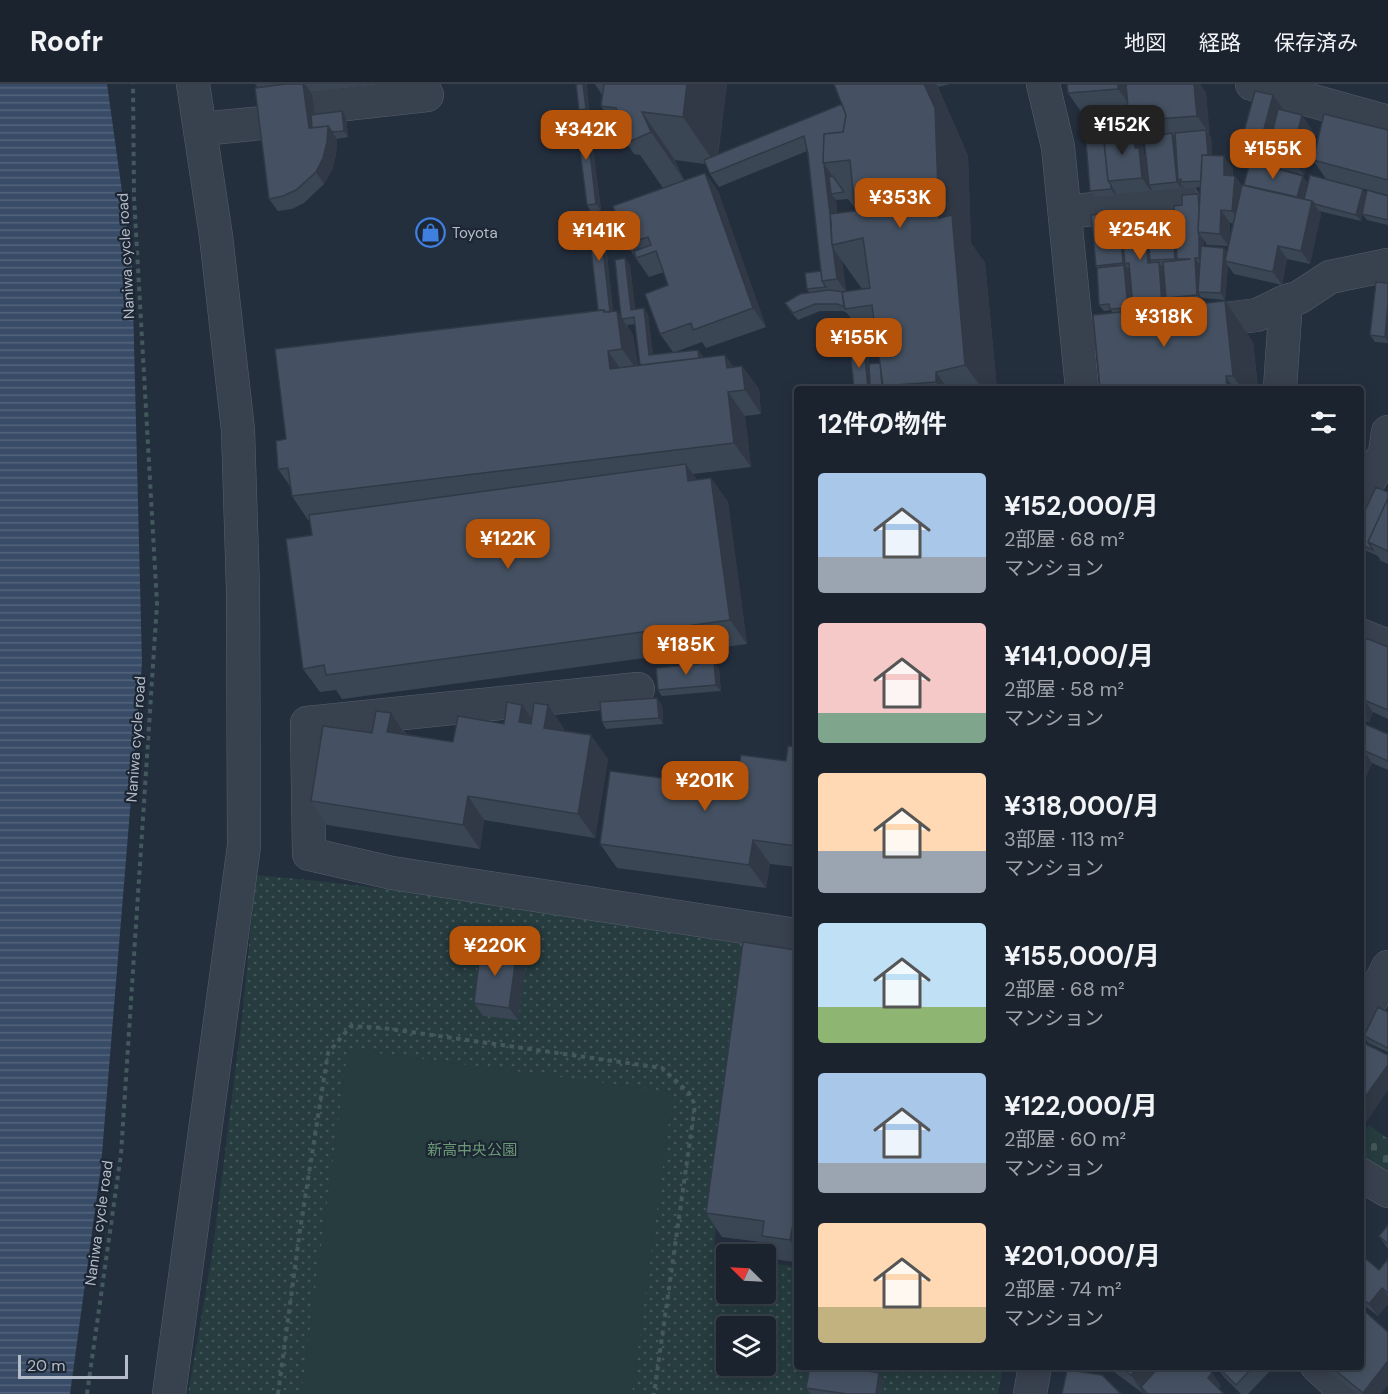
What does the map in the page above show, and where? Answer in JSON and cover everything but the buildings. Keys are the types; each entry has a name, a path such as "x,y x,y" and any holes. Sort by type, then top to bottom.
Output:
{"street":[{"path":"169,1394 244,846 243,590 238,430 216,236 193,84"},
{"path":"1043,84 1058,147 1082,386"},
{"path":"1252,84 1388,122"},
{"path":"201,129 292,120 301,109 427,95"},
{"path":"1065,212 1183,200"},
{"path":"1077,337 1257,315 1286,301 1298,298 1330,277 1388,265"},
{"path":"1280,386 1286,301"},
{"path":"1364,492 1383,469 1388,432"},
{"path":"1364,637 1388,646"},
{"path":"638,689 308,723 309,854 392,873 794,935"},
{"path":"1364,1015 1388,968"},
{"path":"1364,1176 1388,1191"},
{"path":"1030,1394 1034,1370"},
{"path":"1321,1370 1348,1394"}],"path":[{"name":"Naniwa cycle road","path":"87,1394 121,1154 157,604 134,197 133,84"},
{"path":"278,1394 300,1230 328,1053 351,1026 383,1028 662,1068 689,1093 695,1105 654,1394"}],"green space":[{"name":"新高中央公園","path":"256,875 381,888 754,946 717,1207 714,1254 716,1254 716,1304 776,1304 776,1264 794,1267 794,1370 1002,1370 998,1394 188,1394 212,1256 243,1009"},
{"path":"348,1049 673,1092 632,1394 301,1394"},
{"path":"1369,1125 1388,1139 1388,1179 1364,1160 1364,1132"}],"water":[{"path":"0,84 107,84 132,263 142,663 101,1166 70,1394 0,1394"}],"place":[{"name":"Toyota","path":"431,233"}]}
